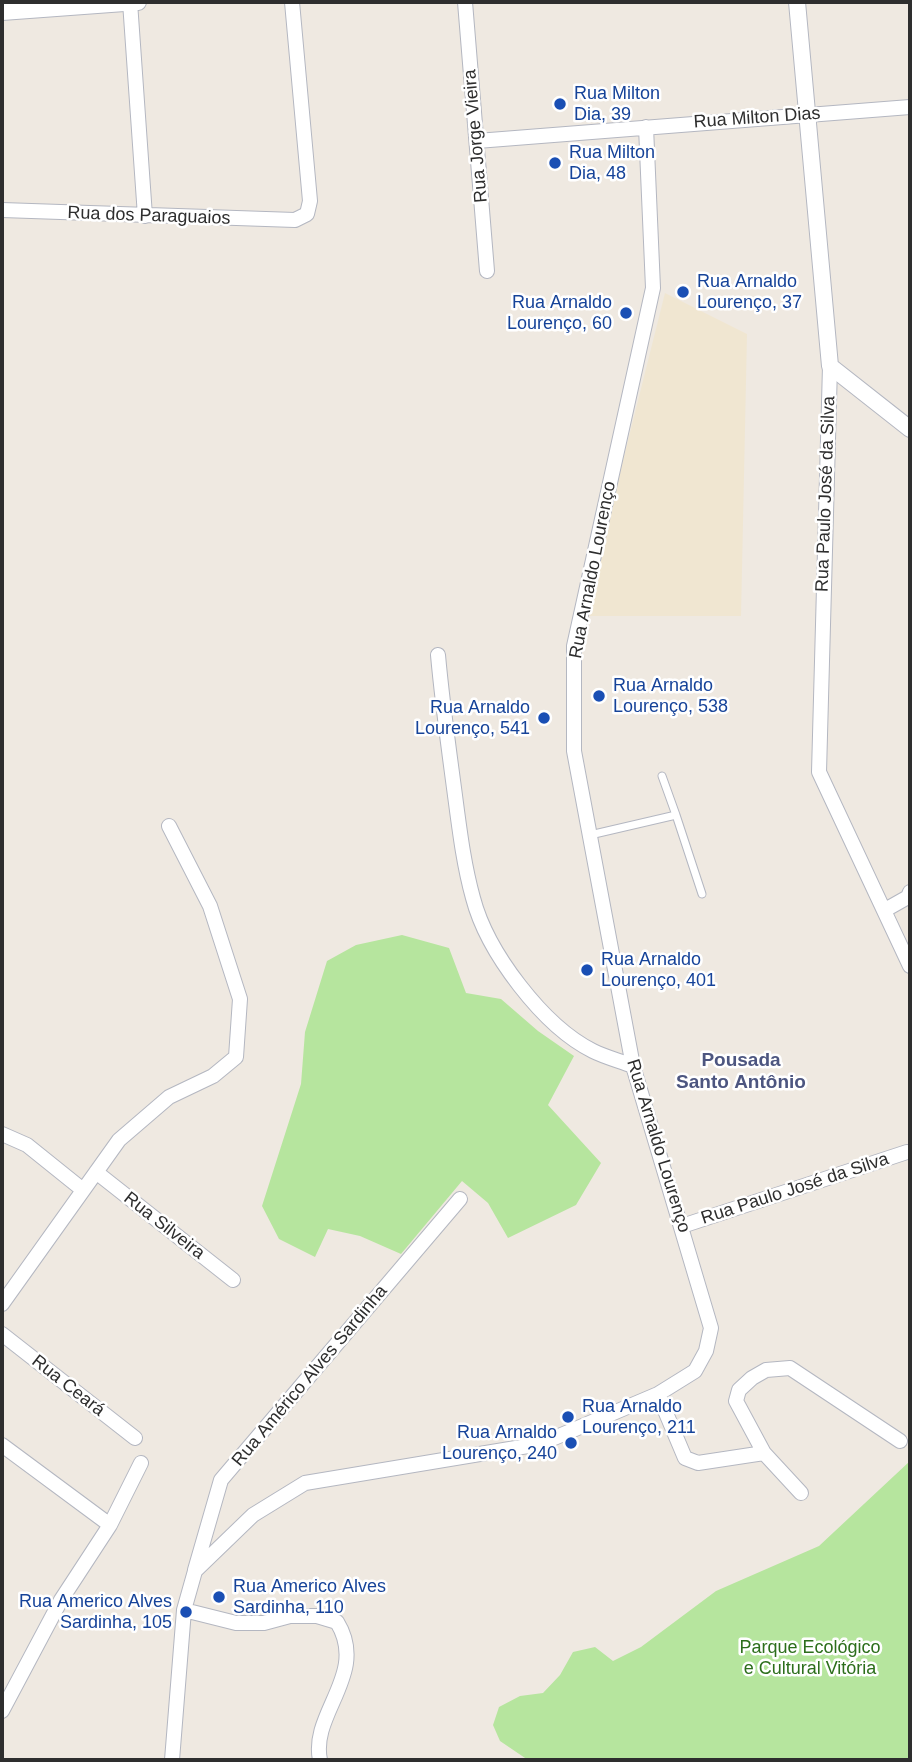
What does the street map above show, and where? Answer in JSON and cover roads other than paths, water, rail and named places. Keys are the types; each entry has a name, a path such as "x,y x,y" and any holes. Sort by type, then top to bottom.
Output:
{"street":[{"path":"130,2 145,216"},
{"path":"2,12 138,2"},
{"name":"Rua dos Paraguaios","path":"2,210 295,220 307,214 310,201 292,2"},
{"name":"Rua Jorge Vieira","path":"465,2 487,271"},
{"name":"Rua Paulo José da Silva","path":"797,2 830,366 818,772 910,967"},
{"name":"Rua Milton Dias","path":"477,141 910,107"},
{"name":"Rua Arnaldo Lourenço","path":"195,1571 253,1515 305,1483 540,1444 658,1394 695,1371 706,1351 711,1328 633,1066 574,751 574,646 653,288 646,127"},
{"path":"830,366 910,429"},
{"path":"438,655 443,720 473,901 497,951 525,991 558,1027 592,1051 633,1066"},
{"path":"2,1304 119,1140 169,1097 213,1076 236,1057 240,999 210,906 169,826"},
{"path":"885,910 908,897 910,892"},
{"path":"2,1134 27,1145 83,1190"},
{"name":"Rua Paulo José da Silva","path":"682,1226 907,1152"},
{"name":"Rua Silveira","path":"96,1172 233,1280"},
{"name":"Rua Américo Alves Sardinha","path":"195,1571 221,1480 460,1199"},
{"name":"Rua Ceará","path":"2,1334 135,1438"},
{"path":"801,1493 764,1453 736,1401 739,1390 766,1370 790,1368 900,1441"},
{"path":"658,1394 685,1458 698,1463 764,1453"},
{"path":"2,1446 110,1525"},
{"path":"2,1711 61,1600 110,1525 141,1463"},
{"path":"172,1760 184,1610 195,1571"},
{"path":"184,1610 236,1623 264,1623 290,1616 317,1616 337,1622 345,1634 347,1654 343,1681 325,1725 318,1753 320,1760"}],"lane":[{"path":"662,776 702,894"},
{"path":"589,835 676,816"}],"place":[{"name":"Rua Milton Dia, 39","path":"560,104"},
{"name":"Rua Milton Dia, 48","path":"555,163"},
{"name":"Rua Arnaldo Lourenço, 37","path":"683,292"},
{"name":"Rua Arnaldo Lourenço, 60","path":"626,313"},
{"name":"Rua Arnaldo Lourenço, 538","path":"599,696"},
{"name":"Rua Arnaldo Lourenço, 541","path":"544,718"},
{"name":"Rua Arnaldo Lourenço, 401","path":"587,970"},
{"name":"Rua Arnaldo Lourenço, 211","path":"568,1417"},
{"name":"Rua Arnaldo Lourenço, 240","path":"571,1443"},
{"name":"Rua Americo Alves Sardinha, 110","path":"219,1597"},
{"name":"Rua Americo Alves Sardinha, 105","path":"186,1612"}],"district":[{"name":"Pousada Santo Antônio","path":"741,1072"}],"park label":[{"name":"Parque Ecológico e Cultural Vitória","path":"810,1658"}]}
